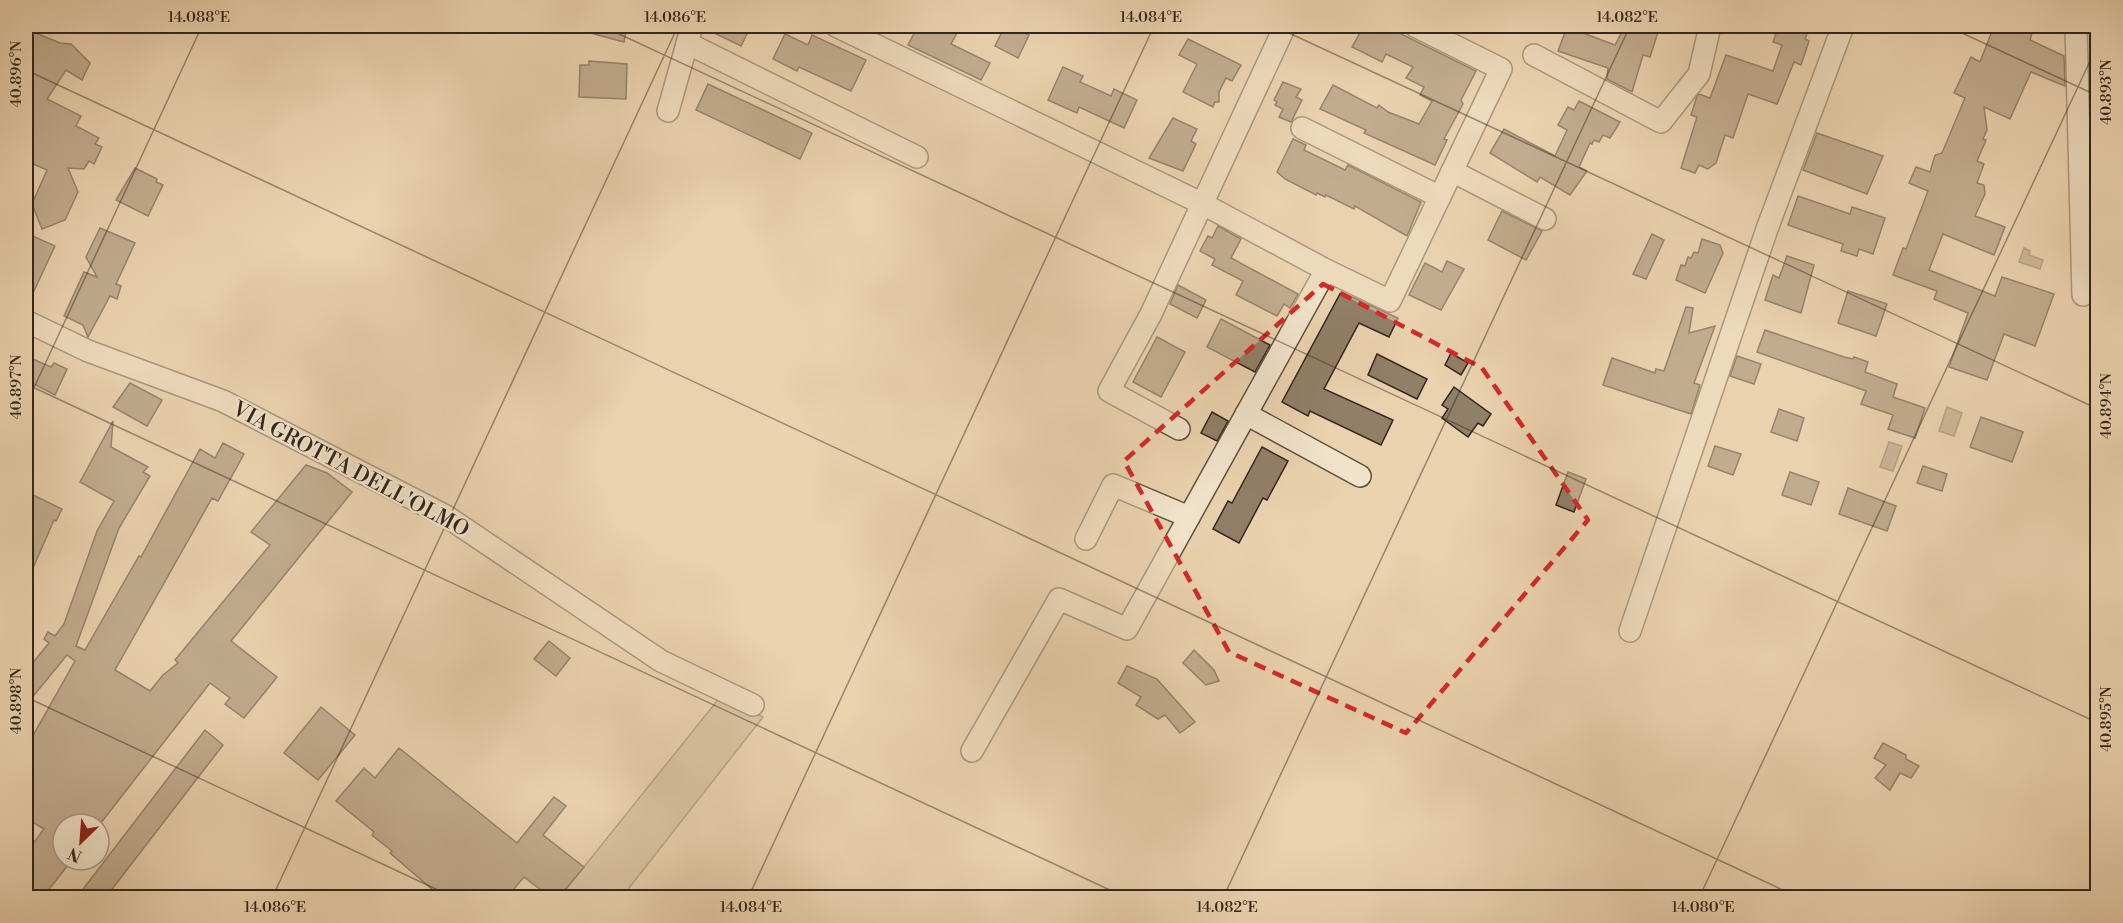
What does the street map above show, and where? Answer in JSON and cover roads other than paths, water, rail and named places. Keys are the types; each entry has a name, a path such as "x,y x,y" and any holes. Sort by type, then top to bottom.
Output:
{"street":[{"path":"836,26 1203,204 1326,270 1390,301 1501,69 1415,26"},
{"path":"1179,429 1108,391 1151,314 1285,26"},
{"path":"1534,55 1661,122 1699,74 1710,26"},
{"path":"1630,631 1767,229 1843,26"},
{"path":"2076,26 2083,296"},
{"path":"668,111 690,34 917,157"},
{"path":"1302,128 1440,197"},
{"path":"1452,171 1545,219"},
{"path":"972,751 1059,599 1127,629 1326,270"},
{"name":"VIA GROTTA DELL'OLMO","path":"26,321 88,351 223,401 446,516 661,661 753,705"},
{"path":"1246,414 1360,476"},
{"path":"1086,539 1113,485 1189,518"}]}
